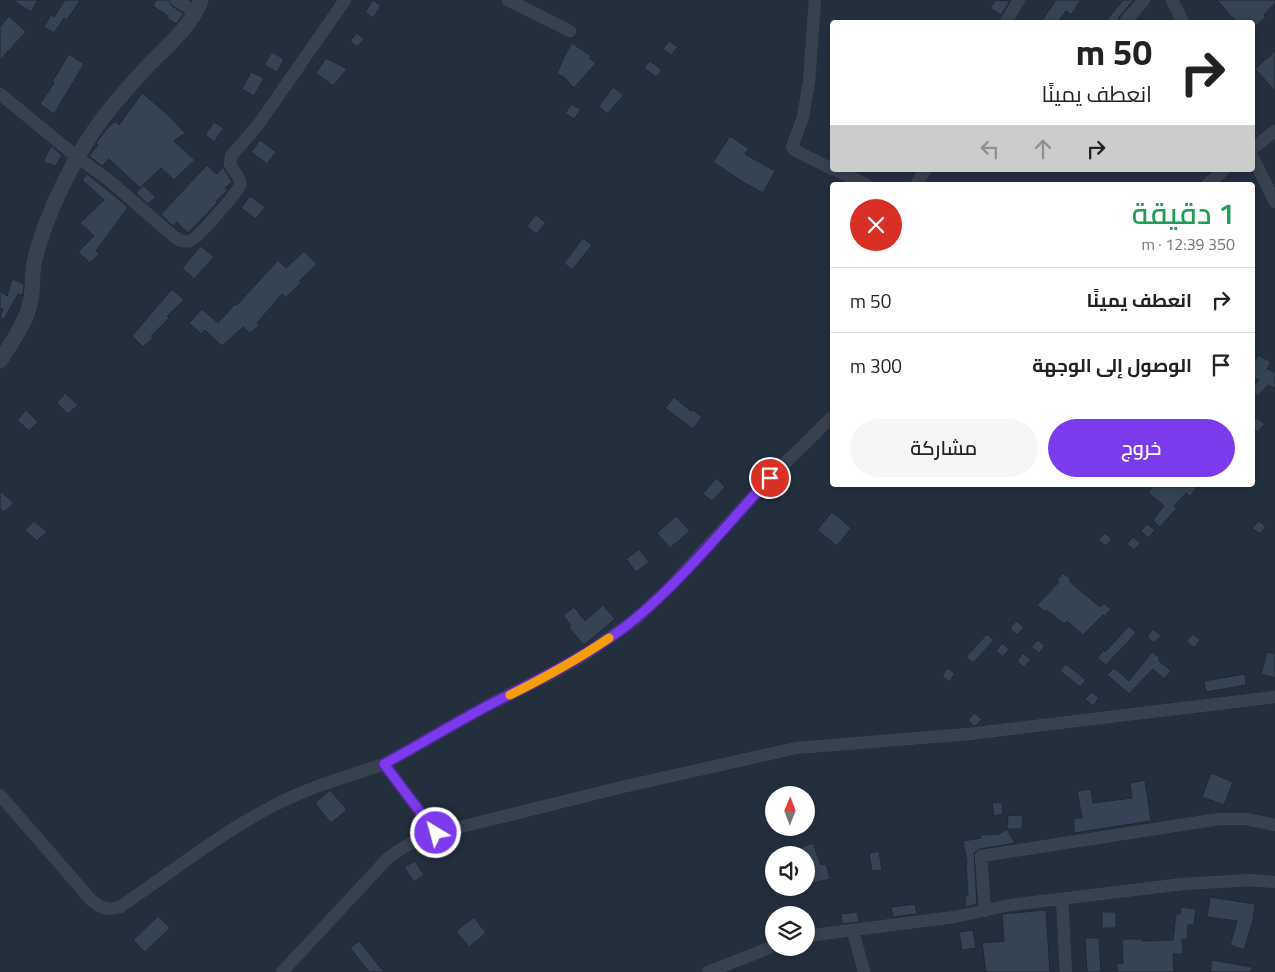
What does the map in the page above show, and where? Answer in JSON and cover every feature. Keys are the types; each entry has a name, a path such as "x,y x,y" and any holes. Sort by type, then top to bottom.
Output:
{"street":[{"path":"0,361 18,331 30,305 32,271 37,251 58,198 78,157 94,129 112,106 170,44 198,6 176,0"},
{"path":"0,94 110,181 172,235 180,241 192,240 210,222 239,186 239,179 230,164 231,156 258,125 345,0"},
{"path":"508,0 570,31"},
{"path":"815,0 809,82 802,117 792,147 796,151 830,167"},
{"path":"1007,20 1019,0"},
{"path":"1127,20 1144,0"},
{"path":"1172,0 1182,20"},
{"path":"1255,147 1275,131"},
{"path":"1255,162 1275,202"},
{"path":"840,172 861,182"},
{"path":"1210,182 1222,172"},
{"path":"0,795 92,901 97,905 112,910 120,907 228,833 274,805 384,764 492,703 551,674 586,654 636,618 670,587 770,478 830,419"},
{"path":"282,972 388,858 403,846 419,838 436,833 618,788 796,748 969,734 1275,698"},
{"path":"384,764 436,833"},
{"path":"985,911 981,856 1219,818 1246,819 1275,825"},
{"path":"815,935 954,917 1010,905 1062,899 1225,881 1252,880 1275,882"},
{"path":"1062,899 1066,972"},
{"path":"853,931 864,972"},
{"path":"708,972 765,950"}],"building":[{"path":"12,0 38,0 31,12"},
{"path":"65,0 80,0 67,20 64,18 54,33 44,27 51,15 54,17"},
{"path":"156,0 169,0 172,6 184,14 176,24 153,6"},
{"path":"373,0 381,6 373,18 365,12"},
{"path":"996,0 1010,1 1001,15 990,8"},
{"path":"1056,0 1081,0 1071,15 1066,11 1059,20 1042,20"},
{"path":"1123,0 1134,0 1118,20 1107,20"},
{"path":"1217,0 1275,0 1275,3 1264,15 1266,17 1255,27 1255,20 1234,20"},
{"path":"9,16 26,32 0,60 0,27"},
{"path":"357,33 364,39 357,47 350,41"},
{"path":"669,41 678,47 671,55 663,49"},
{"path":"572,43 591,56 589,58 596,63 574,88 564,77 557,74"},
{"path":"1275,51 1275,91 1255,69"},
{"path":"272,52 284,59 277,72 264,65"},
{"path":"69,54 84,64 54,114 40,104 54,83 52,82"},
{"path":"326,58 347,69 333,86 316,73"},
{"path":"650,61 662,70 656,77 644,68"},
{"path":"251,72 264,78 254,96 242,89"},
{"path":"613,87 624,95 607,114 599,106"},
{"path":"142,93 167,114 185,133 174,141 195,160 174,180 161,168 140,188 109,159 102,166 89,156 98,145 96,143 106,130 115,121 119,125"},
{"path":"572,104 581,110 574,119 565,113"},
{"path":"214,122 224,128 214,142 205,135"},
{"path":"730,136 749,149 745,154 775,171 763,193 713,162"},
{"path":"260,140 276,152 267,164 251,152"},
{"path":"51,146 62,155 56,166 43,162"},
{"path":"207,165 217,174 223,167 232,182 225,188 228,190 216,201 218,202 188,233 177,222 173,226 161,214"},
{"path":"87,174 128,207 96,251 99,254 90,263 78,252 94,236 80,223 104,200 82,180"},
{"path":"143,185 156,197 148,204 136,193"},
{"path":"250,196 265,207 256,219 241,208"},
{"path":"536,215 546,223 536,234 527,226"},
{"path":"583,238 592,245 572,270 564,263"},
{"path":"201,246 214,257 194,279 182,268"},
{"path":"304,251 317,264 285,298 282,294 257,323 260,325 250,333 243,327 222,346 205,330 201,334 189,323 202,309 218,323 278,260 286,268"},
{"path":"12,279 24,284 23,295 18,294 4,319 0,317 3,309 0,308 0,291 7,296"},
{"path":"172,289 184,300 167,316 169,318 143,347 132,336"},
{"path":"1258,355 1271,362 1267,369 1275,372 1275,388 1268,385 1258,396 1255,394 1255,385 1259,380 1255,378 1255,361"},
{"path":"65,393 78,405 68,414 57,403"},
{"path":"674,397 691,411 693,410 702,417 693,429 665,408"},
{"path":"26,410 38,422 29,431 17,420"},
{"path":"1257,418 1265,424 1258,432 1255,430 1255,420"},
{"path":"716,478 725,487 712,501 703,494"},
{"path":"1152,487 1194,487 1196,489 1190,496 1186,493 1174,506 1177,508 1160,527 1153,520 1164,506 1148,492"},
{"path":"0,491 14,503 4,512 0,508"},
{"path":"832,512 851,528 837,546 817,530"},
{"path":"676,516 690,531 670,548 657,533"},
{"path":"34,521 47,532 37,541 25,530"},
{"path":"1259,521 1266,527 1260,534 1252,528"},
{"path":"1147,524 1155,530 1148,538 1141,531"},
{"path":"1105,533 1112,539 1106,546 1098,540"},
{"path":"1133,537 1141,543 1134,550 1127,544"},
{"path":"639,549 649,562 636,572 626,559"},
{"path":"1063,573 1071,579 1069,581 1100,607 1104,603 1111,609 1083,635 1067,621 1064,624 1047,610 1045,612 1037,605 1059,582 1057,580"},
{"path":"603,605 615,619 584,645 569,628 571,626 563,615 574,607 585,621"},
{"path":"1016,621 1024,627 1017,635 1010,628"},
{"path":"1129,626 1136,633 1106,665 1097,658"},
{"path":"1153,629 1161,636 1154,643 1147,637"},
{"path":"987,634 994,640 973,663 966,657"},
{"path":"1193,634 1200,640 1194,648 1186,641"},
{"path":"1038,640 1045,646 1039,653 1031,647"},
{"path":"1002,643 1009,649 1003,657 996,651"},
{"path":"1152,652 1171,671 1164,679 1153,669 1129,694 1107,675 1114,668 1129,681"},
{"path":"1267,652 1275,654 1275,678 1261,674"},
{"path":"1023,653 1031,660 1024,667 1017,661"},
{"path":"1066,664 1086,680 1080,687 1060,671"},
{"path":"948,668 955,674 949,682 942,675"},
{"path":"1245,674 1246,685 1206,692 1204,681"},
{"path":"1092,692 1099,698 1093,706 1085,699"},
{"path":"974,713 982,719 976,726 968,720"},
{"path":"1211,773 1233,782 1224,805 1202,797"},
{"path":"1145,780 1151,821 1074,833 1074,818 1082,818 1077,791 1091,789 1093,803 1132,798 1130,783"},
{"path":"330,790 347,810 331,823 315,803"},
{"path":"1002,802 1003,814 994,816 992,803"},
{"path":"1008,815 1023,816 1022,829 1007,829"},
{"path":"1007,829 1015,843 980,849 974,853 977,904 966,907 965,895 968,895 967,863 963,841 981,838 981,835 999,834"},
{"path":"815,848 821,865 826,864 830,879 815,883"},
{"path":"879,851 882,870 872,871 869,853"},
{"path":"415,861 424,875 414,882 404,867"},
{"path":"1210,897 1255,904 1253,920 1244,950 1230,945 1237,921 1207,917"},
{"path":"915,904 917,914 893,917 891,907"},
{"path":"1181,907 1196,909 1194,925 1188,925 1187,940 1182,939 1183,954 1173,954 1174,972 1117,972 1117,963 1123,964 1122,939 1142,939 1142,941 1173,940 1176,914 1180,914"},
{"path":"1046,910 1050,972 986,972 982,943 1004,941 1002,914"},
{"path":"858,912 859,922 842,924 841,914"},
{"path":"1102,912 1116,912 1116,928 1102,928"},
{"path":"158,916 170,928 145,952 133,940"},
{"path":"474,917 486,933 469,947 456,931"},
{"path":"973,930 976,948 962,950 959,932"},
{"path":"1085,938 1099,938 1101,972 1087,972"},
{"path":"359,941 384,972 369,972 350,948"},
{"path":"1212,960 1252,967 1251,972 1210,972"}],"slow traffic":[{"path":"510,695 586,654 609,638"}],"route":[{"path":"436,833 384,764 492,703 551,674 586,654 636,618 670,587 770,478"}]}
